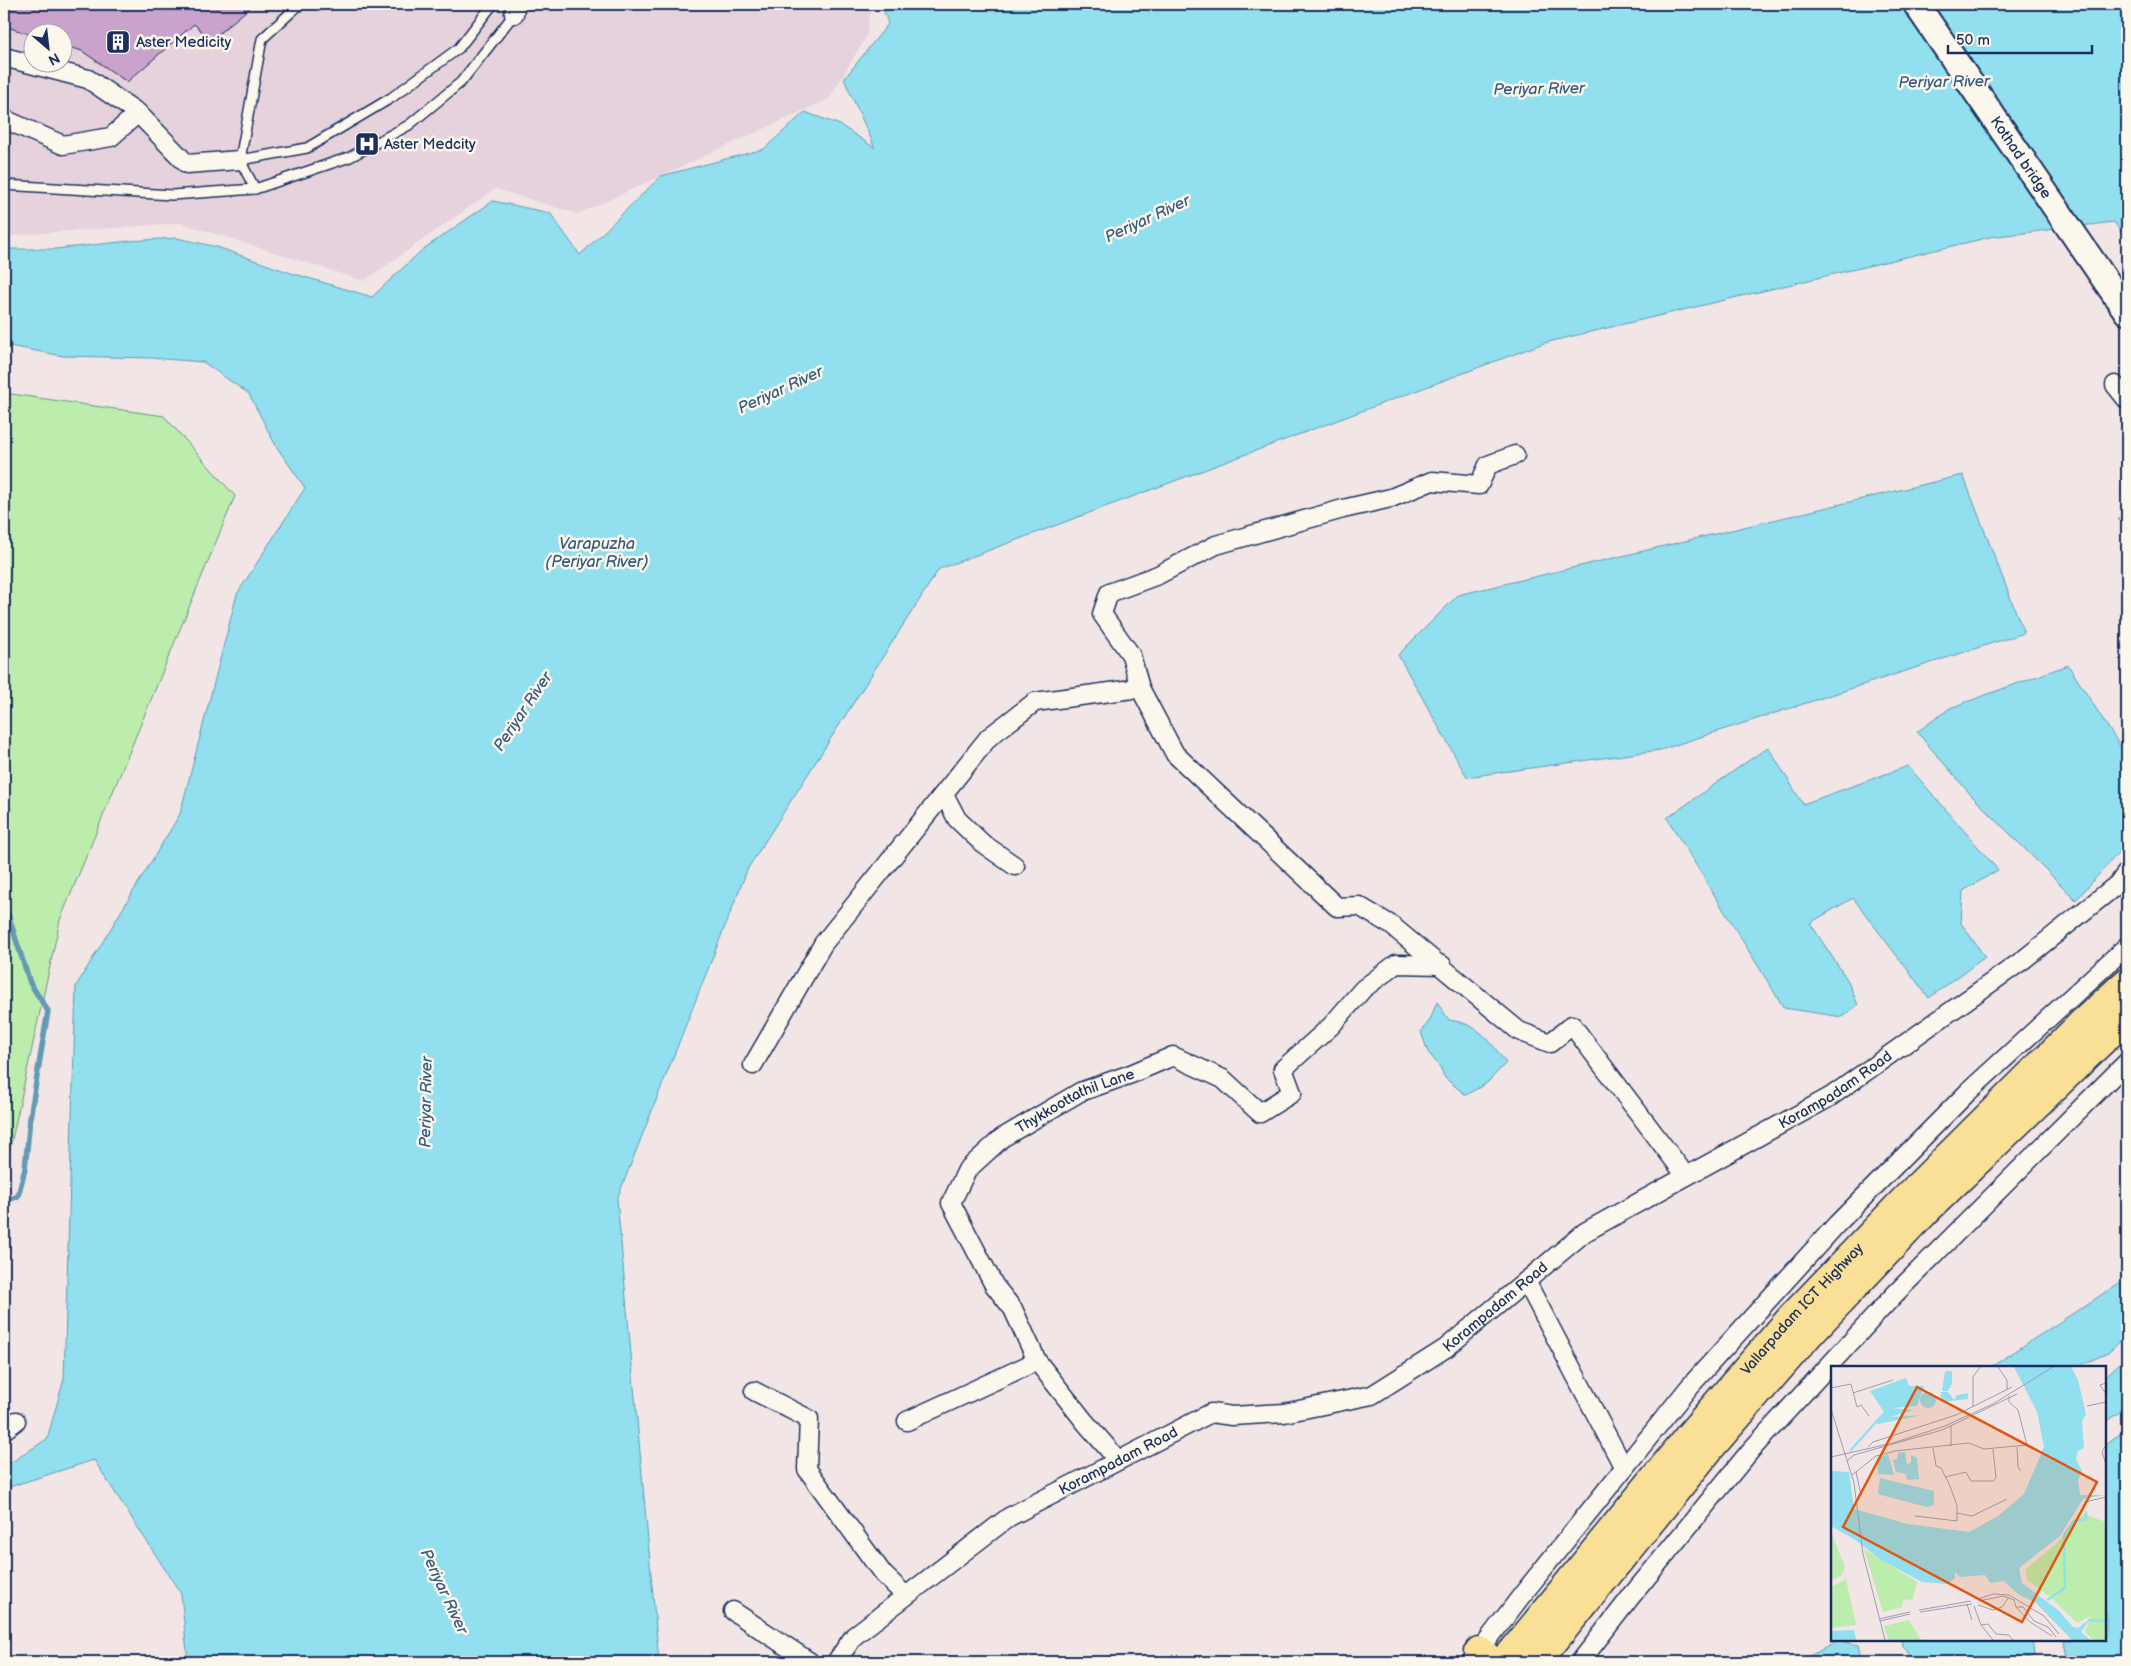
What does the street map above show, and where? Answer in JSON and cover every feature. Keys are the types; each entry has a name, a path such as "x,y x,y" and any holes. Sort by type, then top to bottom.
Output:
{"highway":[{"name":"Vallarpadam ICT Highway","path":"1536,1662 1712,1446 1811,1332 1914,1206 2084,1022 2127,982"},
{"name":"Vallarpadam ICT Highway","path":"1504,1662 1687,1438 1790,1319 2127,1017"}],"main road":[{"name":"Kothad bridge","path":"1916,4 2127,312"}],"street":[{"path":"4,57 88,79 138,112 187,164 240,160"},
{"path":"4,119 63,145 111,137 138,112"},
{"path":"2114,385 2127,400"},
{"path":"1514,455 1488,464 1479,485 1432,481 1391,498 1343,508 1216,544 1158,575 1109,592 1102,614 1131,654 1140,688 1175,754 1337,907 1359,906 1391,925 1442,965 1519,1031 1550,1043 1572,1025 1686,1176"},
{"path":"753,1065 822,944 989,737 1035,702 1140,688"},
{"path":"944,794 958,819 982,844 1015,866"},
{"name":"Korampadam Road","path":"836,1662 854,1636 1009,1516 1211,1413 1232,1416 1284,1413 1372,1395 1446,1348 1585,1232 1830,1096 2023,960 2119,883 2127,872"},
{"path":"1482,1659 1624,1468 1690,1386 1837,1224 1968,1092 2127,946"},
{"name":"Thykkoottathil Lane","path":"1118,1460 1037,1361 1013,1309 994,1285 951,1203 967,1170 1002,1138 1080,1092 1174,1056 1223,1078 1260,1113 1292,1093 1284,1069 1330,1026 1363,989 1396,964 1442,965"},
{"path":"1580,1662 1751,1450 1895,1294 2127,1062"},
{"path":"1526,1281 1624,1468"},
{"path":"907,1421 1037,1361"},
{"path":"754,1391 809,1419 806,1469 883,1574 906,1596"},
{"path":"733,1611 810,1662"}],"lane":[{"path":"255,189 240,160 262,39 300,4"},
{"path":"240,160 307,148 391,98 460,48 494,4"},
{"path":"4,185 172,195 255,189 350,157 409,125 461,82 517,7"}],"path":[{"path":"2118,519 2127,518"}],"shaded area":[{"name":"Aster Medcity","path":"4,4 872,4 866,37 829,99 578,214 495,189 364,281 181,223 4,236"}],"green space":[{"path":"4,393 164,416 235,496 60,920 4,1176"}],"water":[{"name":"Varapuzha (Periyar River)","path":"882,4 2127,4 2127,241 2114,222 1990,237 1544,343 939,569 748,868 617,1199 659,1662 188,1662 181,1594 94,1460 12,1486 4,1491 4,1467 47,1439 64,1379 76,986 180,814 237,594 305,488 276,446 249,394 203,362 152,358 63,356 4,345 4,249 56,249 177,238 217,247 288,272 372,297 422,250 493,201 550,213 580,255 661,176 764,149 805,112 840,125 875,148 844,79 888,24"},
{"path":"1963,475 2024,633 1660,750 1467,777 1398,655 1458,595"},
{"path":"2068,665 2127,757 2127,843 2076,900 1971,795 1917,732 1950,708"},
{"path":"1768,747 1803,804 1908,766 1998,870 1963,891 1961,923 1985,957 1929,998 1853,898 1810,923 1848,981 1858,1005 1842,1017 1784,1008 1667,818"},
{"path":"1437,1002 1449,1020 1469,1025 1483,1034 1506,1063 1487,1083 1466,1095 1445,1078 1440,1067 1428,1052 1421,1032 1430,1020"},
{"path":"2127,1278 2127,1335 2108,1353 2078,1366 1993,1366"},
{"path":"2127,1356 2127,1407 2106,1421 2106,1376"},
{"path":"2127,1429 2127,1662 2068,1662 2064,1641 2106,1641 2106,1443"},
{"path":"1836,1641 1842,1641 1858,1645 1862,1662 1800,1662"},
{"path":"1901,1641 2032,1641 2034,1655 2018,1662 1914,1662 1902,1646"}],"building":[{"name":"Aster Medicity","path":"4,4 254,4 211,40 194,24 127,82 82,51 72,48 72,22 22,22 22,32 4,26"}],"waterway":[{"path":"4,902 30,983 48,1011 30,1118 25,1169 18,1196 4,1202"}],"place":[{"name":"Aster Medicity","path":"118,42"},
{"name":"Aster Medcity","path":"367,144"}],"water label":[{"name":"Periyar River","path":"1944,81"},
{"name":"Periyar River","path":"1539,88"},
{"name":"Periyar River","path":"1147,218"},
{"name":"Periyar River","path":"780,389"},
{"name":"Periyar River","path":"522,711"},
{"name":"Periyar River","path":"425,1102"},
{"name":"Periyar River","path":"445,1591"}]}
